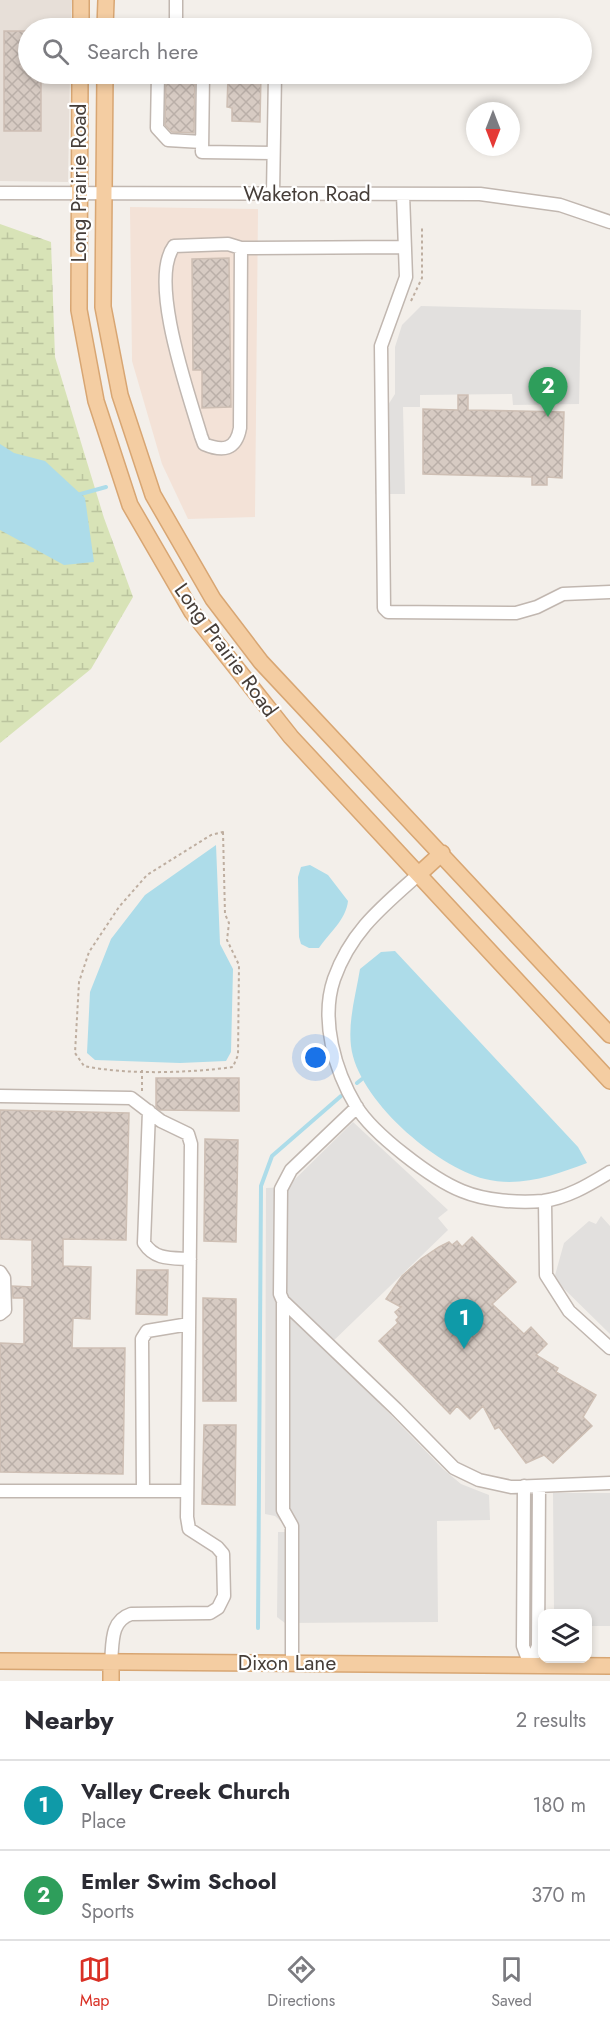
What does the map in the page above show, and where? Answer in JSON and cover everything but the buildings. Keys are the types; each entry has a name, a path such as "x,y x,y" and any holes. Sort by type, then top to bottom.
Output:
{"main road":[{"path":"81,0 81,18"},
{"path":"105,18 106,0"},
{"name":"Long Prairie Road","path":"80,84 79,310 96,401 130,505 192,612 291,736 610,1081"},
{"name":"Long Prairie Road","path":"105,84 103,308 120,395 153,495 213,598 261,662 610,1035"},
{"path":"418,874 442,853"},
{"name":"Dixon Lane","path":"0,1661 610,1666"},
{"path":"111,1662 111,1681"},
{"path":"530,1665 532,1681"}],"street":[{"path":"176,0 176,18"},
{"path":"158,84 157,128 168,140 202,142"},
{"path":"203,84 202,152 273,153"},
{"path":"273,194 275,84"},
{"name":"Waketon Road","path":"0,193 403,194 515,197 560,205 610,222"},
{"path":"403,194 406,277 381,346 384,608 388,612 516,613 537,607 563,594 610,592"},
{"path":"241,248 240,428 238,441 232,447 223,450 204,444 170,326 166,279 167,255 174,246 228,244 241,248 405,247"},
{"path":"418,874 352,939 334,981 329,1014 335,1060 357,1107 390,1141 431,1175 463,1192 504,1200 545,1201 579,1190 610,1172"},
{"path":"0,1096 131,1098 161,1121 188,1134 191,1144 187,1491 189,1529 217,1547 223,1554 224,1596 219,1608 210,1613 130,1614 122,1617 115,1626 111,1662"},
{"path":"357,1107 291,1170 281,1190 280,1294 283,1301 454,1468 495,1485 610,1483"},
{"path":"145,1109 144,1243 156,1256 189,1259"},
{"path":"545,1201 546,1275 569,1311 610,1348"},
{"path":"0,1272 4,1278 5,1310 0,1314"},
{"path":"283,1301 283,1510 292,1526 292,1663"},
{"path":"143,1491 142,1339 147,1331 189,1324"},
{"path":"530,1665 538,1646 539,1485"},
{"path":"524,1486 523,1646 530,1665"},
{"path":"0,1491 187,1491"}],"path":[{"path":"223,832 225,914 229,923 227,940 239,965 238,1055 233,1067 210,1070 142,1070 99,1069 84,1066 75,1053 79,982 89,952 119,907 147,875 211,835 223,832"},
{"path":"142,1070 145,1109"}],"shaded area":[{"path":"0,0 72,0 71,18 18,18 18,84 70,84 68,182 0,181"},
{"path":"130,207 258,209 255,517 188,519 162,464 132,361"},
{"path":"421,306 581,310 579,404 513,405 512,394 420,395 420,407 403,407 405,494 375,494 376,405 388,405 395,394 395,347 402,325"},
{"path":"353,1122 448,1210 438,1218 448,1230 326,1348 443,1469 461,1484 489,1495 490,1520 437,1521 438,1622 285,1623 277,1617 278,1532 286,1532 286,1526 275,1516 265,1514 266,1188 287,1187"},
{"path":"601,1216 610,1226 610,1334 554,1279 564,1243 589,1221 596,1224"},
{"path":"553,1493 610,1493 610,1626 592,1626 592,1609 554,1609"}],"green space":[{"path":"0,224 51,242 55,357 104,518 133,597 91,669 0,743"}],"water":[{"path":"0,444 14,453 45,461 85,498 94,562 64,565 0,530"},
{"path":"216,845 220,944 233,969 231,1052 226,1061 180,1063 95,1060 87,1053 90,992 111,939 145,895"},
{"path":"310,865 328,875 348,901 341,920 319,948 309,948 301,944 299,937 298,877 301,867"},
{"path":"395,951 578,1147 587,1163 537,1179 511,1182 485,1179 465,1172 444,1160 401,1128 367,1087 356,1066 351,1046 353,1007 360,969 381,952"}],"waterway":[{"path":"77,495 106,487"},
{"path":"357,1083 362,1079"},
{"path":"258,1628 261,1186 272,1156 341,1096"}],"place":[{"name":"Emler Swim School","path":"548,417"},
{"name":"Valley Creek Church","path":"464,1349"}]}
